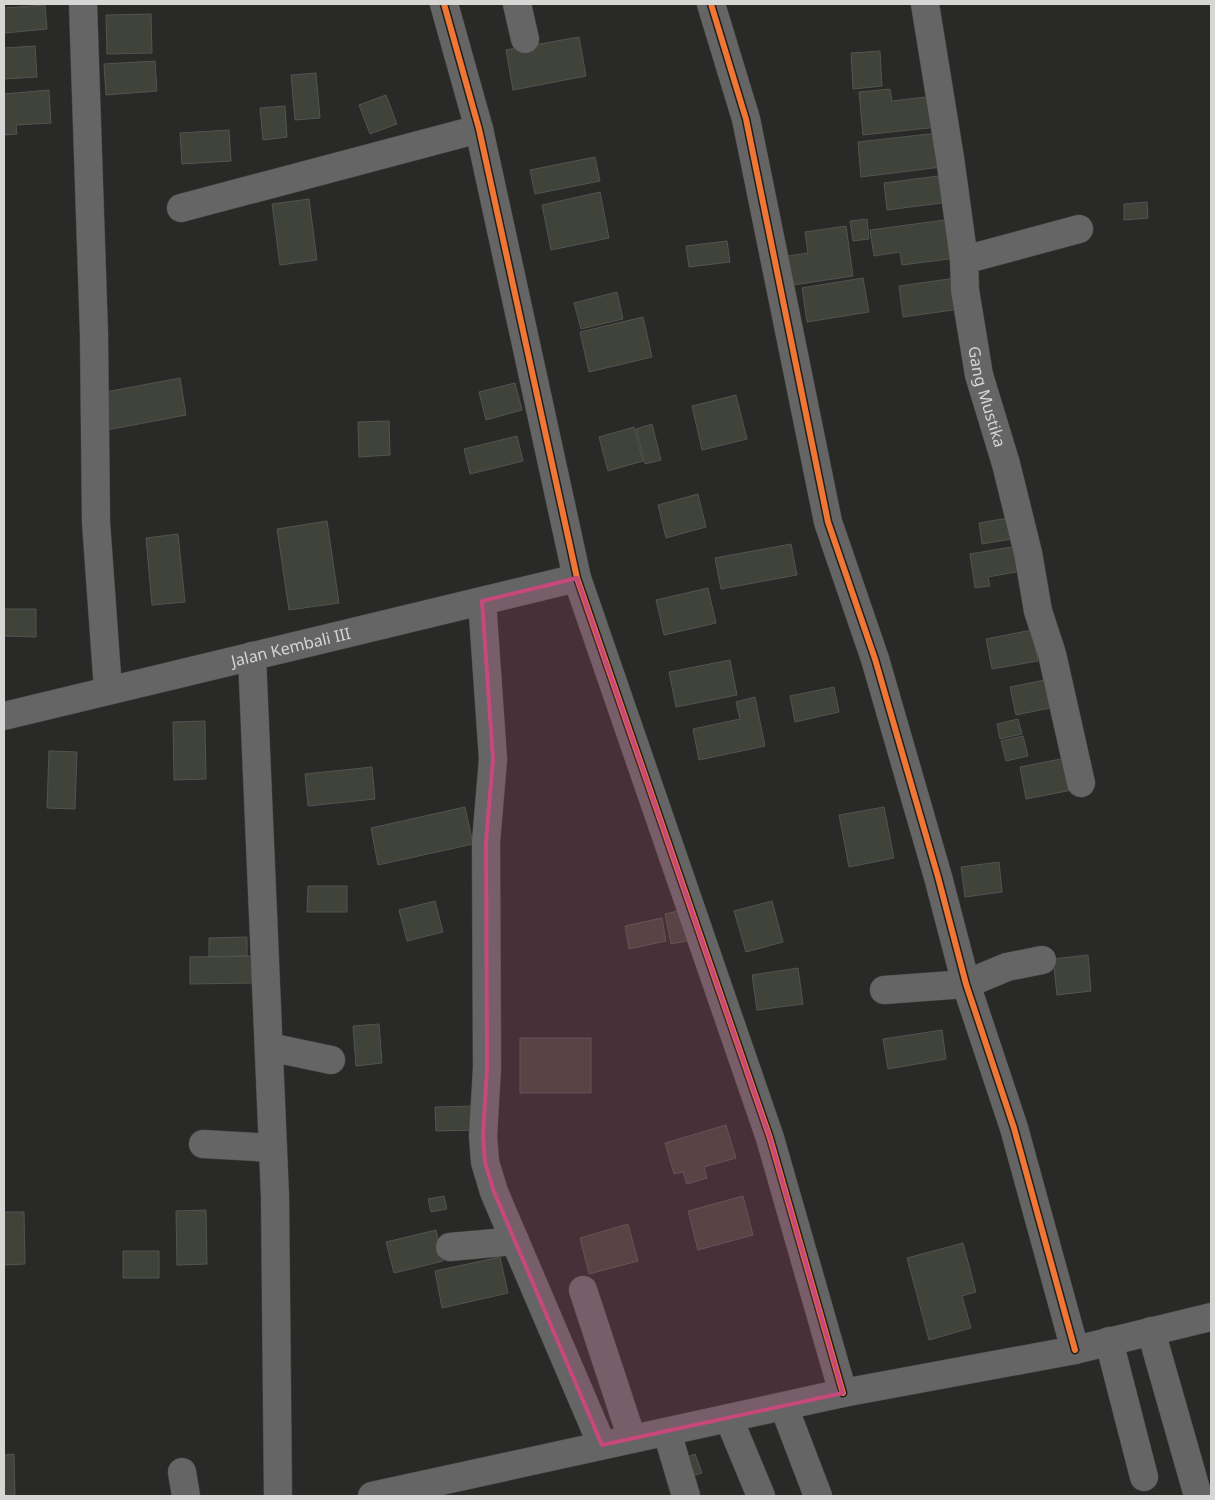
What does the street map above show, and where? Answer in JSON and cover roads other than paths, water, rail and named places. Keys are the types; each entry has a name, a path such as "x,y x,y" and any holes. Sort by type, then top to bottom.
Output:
{"street":[{"path":"83,4 94,334 96,522 108,690"},
{"path":"444,4 479,129 577,578 770,1138 843,1393"},
{"path":"517,4 525,39"},
{"path":"711,4 746,119 828,522 875,658 938,877 966,984 1014,1128 1075,1350"},
{"name":"Gang Mustika","path":"925,4 950,158 964,260 965,290 980,375 1006,464 1028,553 1038,611 1052,654 1081,783"},
{"path":"181,208 479,129"},
{"path":"964,260 1079,229"},
{"name":"Jalan Kembali III","path":"4,716 577,578"},
{"path":"482,601 493,759 486,842 487,1068 483,1136 484,1162 515,1241 602,1445"},
{"path":"252,656 273,1148 278,1496"},
{"path":"884,990 966,984 1007,967 1042,960"},
{"path":"269,1047 331,1060"},
{"path":"203,1144 273,1148"},
{"path":"450,1247 515,1241"},
{"path":"583,1290 632,1439"},
{"path":"372,1496 843,1393 1075,1350 1211,1317"},
{"path":"1151,1331 1198,1496"},
{"path":"1109,1342 1144,1477"},
{"path":"784,1407 818,1496"},
{"path":"729,1419 761,1496"},
{"path":"667,1432 686,1496"}]}
